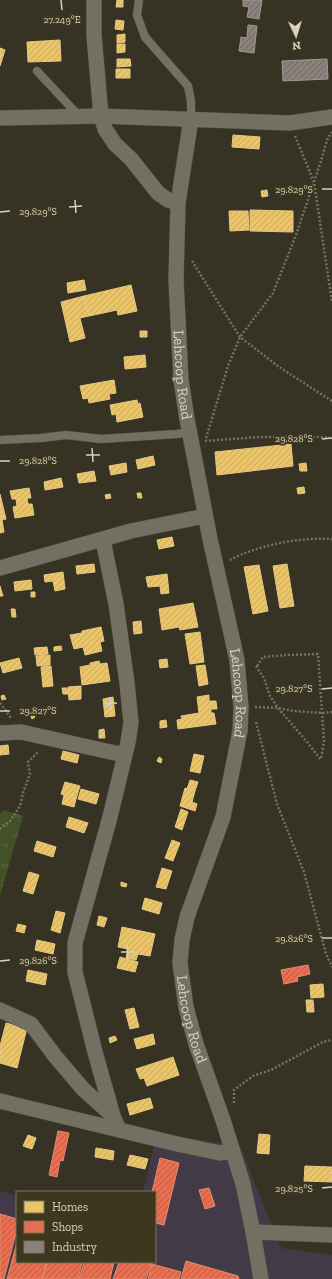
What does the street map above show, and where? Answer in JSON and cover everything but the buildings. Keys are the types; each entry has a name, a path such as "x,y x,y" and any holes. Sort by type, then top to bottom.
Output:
{"street":[{"path":"94,0 94,35 101,116 105,128 115,144 131,159 158,193 168,200 178,203"},
{"path":"0,118 101,116 290,123 332,117"},
{"name":"Lehcoop Road","path":"191,119 178,203 176,280 181,380 196,439 205,516 237,660 241,707 240,731 223,817 187,917 182,940 180,963 186,1007 196,1044 223,1120 243,1184 253,1232 260,1279"},
{"path":"0,568 131,532 205,516"},
{"path":"103,540 116,604 131,723 128,742 110,817 75,943 75,972 95,1052 113,1116 119,1130"},
{"path":"0,733 21,732 124,755"},
{"path":"0,1010 31,1024 55,1056 83,1089 113,1116"},
{"path":"0,1101 220,1153 232,1151"},
{"path":"253,1232 332,1235"}],"lane":[{"path":"139,0 137,15 146,37 188,86 191,101 191,119"},
{"path":"37,71 80,117"},
{"path":"0,440 66,435 101,439 196,439"}],"path":[{"path":"290,123 314,182 332,302"},
{"path":"332,132 327,140 296,235 273,293 240,337 196,439 259,437 332,438"},
{"path":"177,238 240,337 279,367 332,400"},
{"path":"216,564 229,561 242,554 279,544 324,538 332,539"},
{"path":"318,654 324,741 321,760 278,708 270,696 264,678 257,666 263,657 318,654"},
{"path":"237,660 247,665 257,666"},
{"path":"241,707 278,708 322,713 332,712"},
{"path":"256,721 277,804 304,872 326,954 332,967"},
{"path":"0,829 10,821 20,806 23,792 30,774 28,762 50,739"},
{"path":"223,1120 234,1116 234,1090 253,1076 273,1070 323,1042 332,1040"}],"shaded area":[{"path":"157,1133 240,1146 281,1248 332,1255 332,1279 0,1279 0,1191 16,1196 16,1263 156,1263 156,1191 143,1191"}],"green space":[{"path":"4,810 23,816 0,896 0,813"}]}
